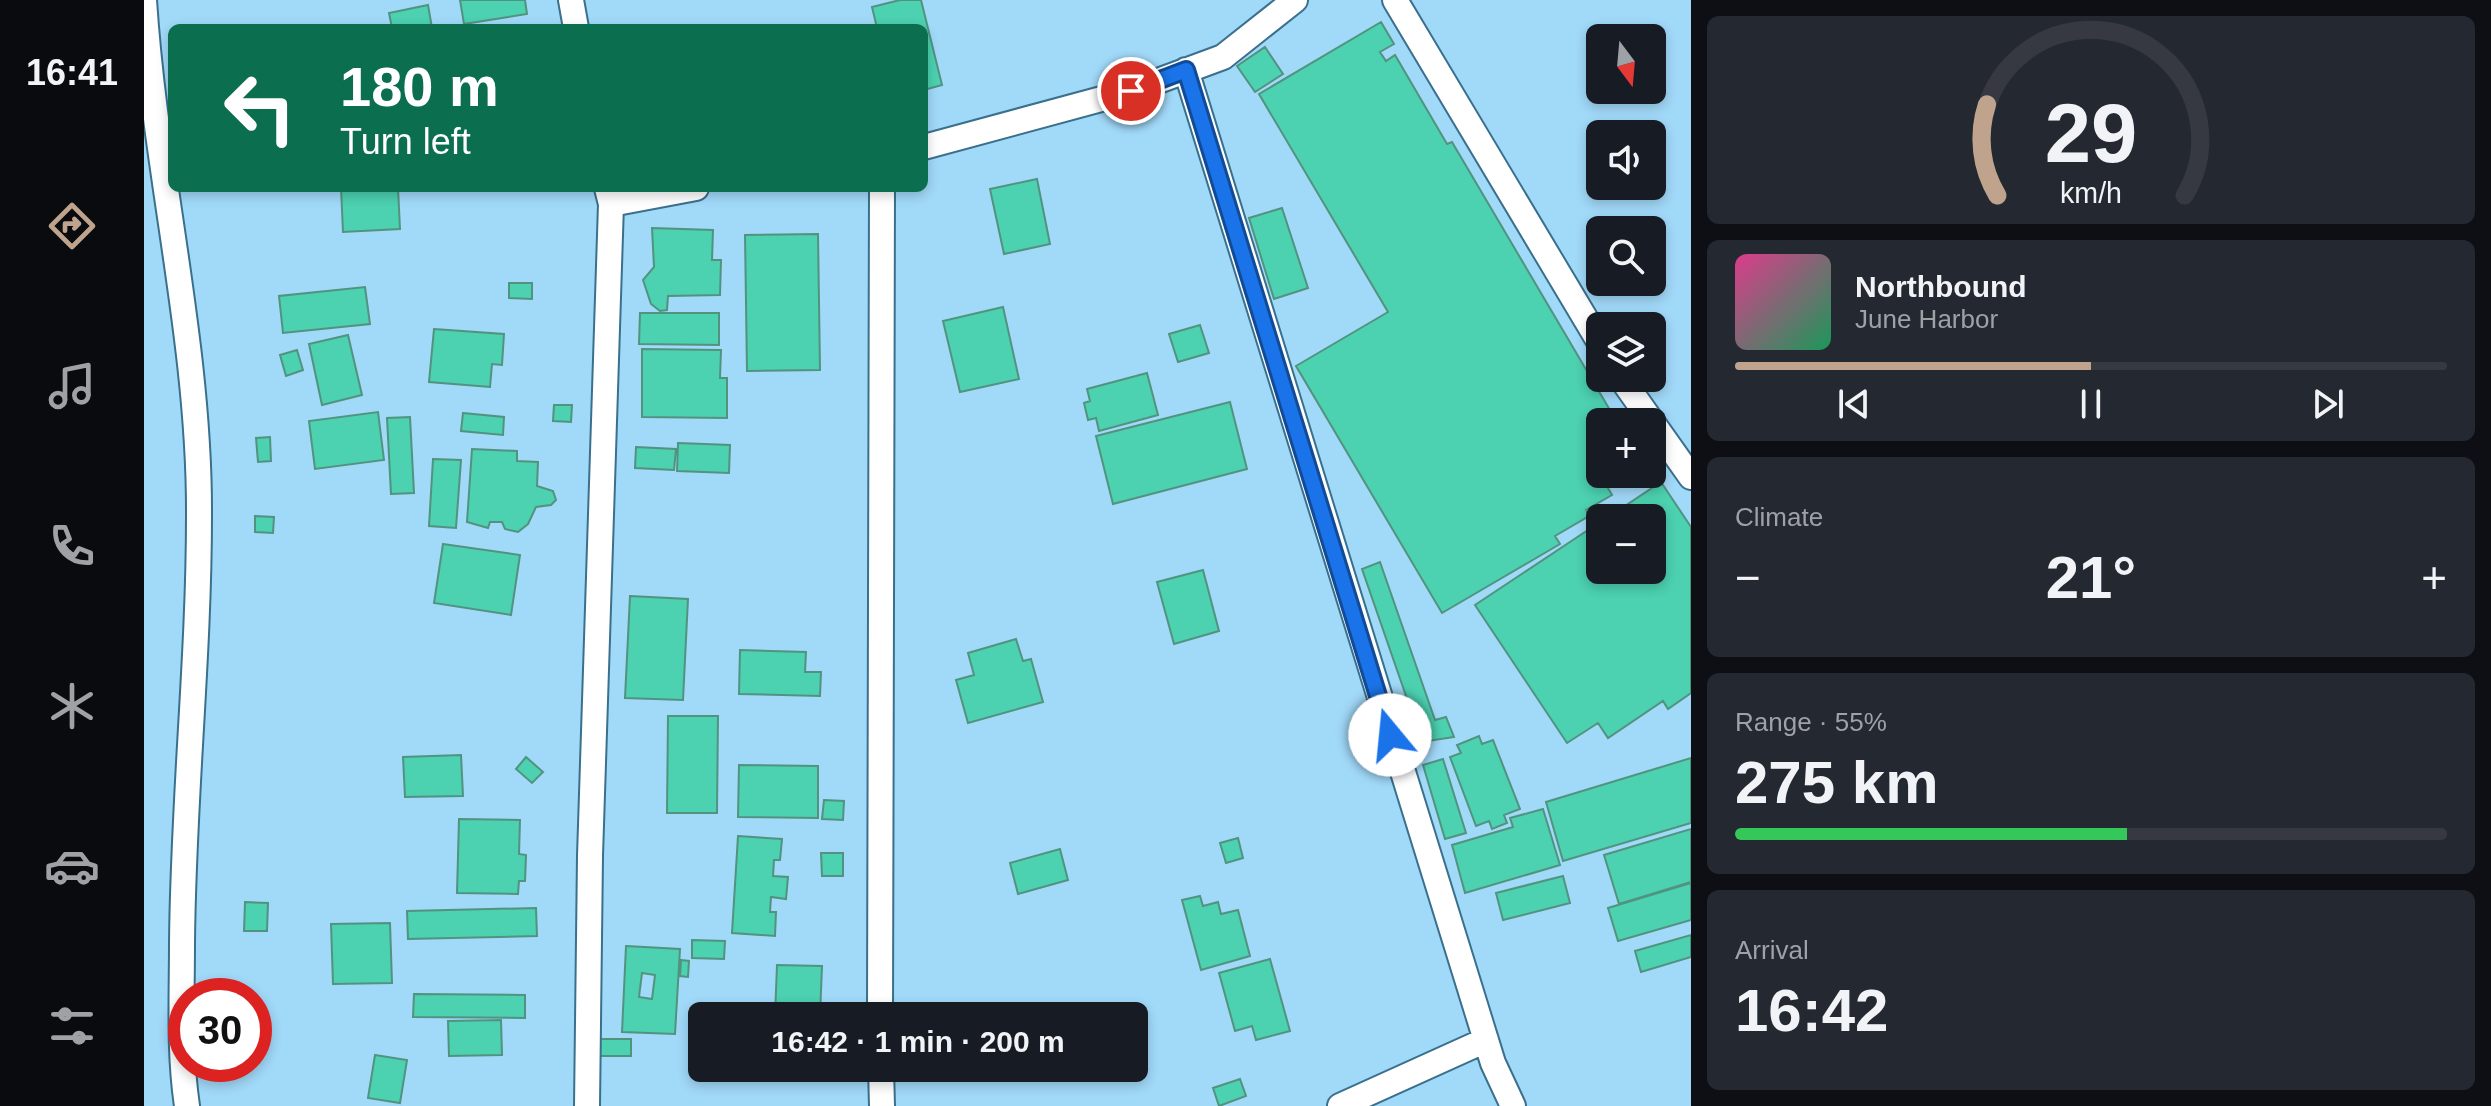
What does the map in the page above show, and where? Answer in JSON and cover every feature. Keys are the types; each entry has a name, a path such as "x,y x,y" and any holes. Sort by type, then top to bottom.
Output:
{"street":[{"path":"144,0 150,93 192,398 199,512 196,658 182,846 181,1064 187,1106"},
{"path":"571,0 575,24"},
{"path":"928,146 1131,91 1223,57 1295,0"},
{"path":"1395,0 1586,320"},
{"path":"1186,70 1486,1040 1513,1106"},
{"path":"587,1106 590,856 609,196 652,192"},
{"path":"880,1002 882,192"},
{"path":"1631,392 1691,477"},
{"path":"1340,1106 1486,1040"},
{"path":"881,1082 882,1106"}],"building":[{"path":"460,0 525,0 527,14 464,24"},
{"path":"900,0 921,0 927,24 876,24 872,7"},
{"path":"428,5 431,24 391,24 389,13"},
{"path":"1381,22 1394,44 1380,52 1386,61 1395,55 1447,144 1452,142 1586,369 1586,392 1599,392 1609,408 1586,408 1586,488 1608,488 1612,495 1596,504 1586,504 1586,518 1555,536 1560,544 1442,613 1296,366 1388,312 1259,94"},
{"path":"928,28 942,85 928,89"},
{"path":"1265,47 1283,74 1255,92 1237,66"},
{"path":"1037,179 1050,244 1004,254 990,189"},
{"path":"341,192 398,192 400,229 343,232"},
{"path":"1282,208 1308,288 1274,299 1249,218"},
{"path":"652,228 713,230 712,260 721,260 720,295 668,296 667,310 660,311 651,304 643,280 654,267"},
{"path":"818,234 820,370 747,371 745,235"},
{"path":"509,283 532,283 532,299 509,298"},
{"path":"365,287 370,324 283,333 279,296"},
{"path":"1003,307 1019,379 960,392 943,321"},
{"path":"640,313 719,313 719,345 639,344"},
{"path":"1200,325 1209,353 1178,362 1169,334"},
{"path":"434,329 504,334 502,365 492,364 490,387 429,382"},
{"path":"348,335 362,395 322,405 309,344"},
{"path":"642,349 721,350 720,378 727,378 727,418 642,417"},
{"path":"297,350 303,370 286,376 280,355"},
{"path":"1147,373 1158,415 1099,431 1096,418 1088,420 1084,403 1090,401 1087,389"},
{"path":"1230,402 1247,469 1113,504 1096,436"},
{"path":"554,405 572,405 571,422 553,421"},
{"path":"378,412 384,460 315,469 309,421"},
{"path":"463,413 504,417 503,435 461,431"},
{"path":"410,417 414,493 391,494 387,418"},
{"path":"270,437 271,461 258,462 256,438"},
{"path":"678,443 730,445 729,473 677,471"},
{"path":"636,447 676,449 674,470 635,468"},
{"path":"472,449 517,451 517,461 538,462 537,486 553,491 556,500 551,505 536,507 528,524 518,532 505,529 502,522 490,522 488,528 467,522"},
{"path":"433,459 461,460 456,528 429,526"},
{"path":"1652,488 1665,488 1691,527 1691,693 1668,709 1663,701 1608,738 1598,723 1567,743 1475,605 1586,531 1586,584 1666,584 1666,504 1628,504"},
{"path":"255,516 274,517 273,533 255,532"},
{"path":"443,544 520,555 511,615 434,603"},
{"path":"1380,562 1435,720 1446,717 1454,737 1422,742 1362,569"},
{"path":"1203,570 1219,631 1174,644 1157,582"},
{"path":"630,596 688,599 683,700 625,698"},
{"path":"1016,639 1023,661 1031,659 1043,702 968,723 956,680 974,675 968,653"},
{"path":"740,650 806,652 805,672 821,672 820,696 739,694"},
{"path":"668,716 718,716 717,813 667,813"},
{"path":"1479,736 1482,744 1493,740 1520,809 1504,815 1507,823 1492,829 1489,821 1476,826 1450,757 1461,753 1457,745"},
{"path":"461,755 463,796 405,797 403,757"},
{"path":"526,757 543,772 532,783 516,769"},
{"path":"1691,758 1691,823 1563,861 1546,802"},
{"path":"1443,759 1466,833 1445,839 1423,765"},
{"path":"739,765 818,766 818,818 738,817"},
{"path":"824,800 844,801 843,820 822,819"},
{"path":"1543,809 1560,865 1465,893 1452,845 1513,827 1510,818"},
{"path":"459,819 520,820 519,854 526,855 525,881 519,881 518,894 457,893"},
{"path":"1691,829 1691,882 1619,904 1604,855"},
{"path":"738,836 782,839 780,860 774,860 773,876 788,877 786,899 771,897 770,912 776,912 775,936 732,933"},
{"path":"1238,838 1243,858 1226,863 1220,843"},
{"path":"1060,849 1068,880 1018,894 1010,863"},
{"path":"821,853 843,853 843,876 822,876"},
{"path":"1563,876 1570,903 1503,920 1496,893"},
{"path":"1691,883 1691,920 1618,941 1608,908"},
{"path":"1200,896 1203,906 1218,902 1221,914 1238,910 1250,956 1201,970 1182,900"},
{"path":"245,902 268,903 267,931 244,931"},
{"path":"536,908 537,936 408,939 407,911"},
{"path":"390,923 392,983 333,984 331,924"},
{"path":"1691,935 1691,957 1641,972 1635,951"},
{"path":"692,940 725,941 724,959 692,958"},
{"path":"626,946 680,949 675,1034 622,1032","holes":["642,973 655,975 652,999 639,997"]},
{"path":"1270,959 1290,1031 1256,1040 1252,1026 1235,1031 1219,973"},
{"path":"681,960 689,961 688,977 680,976"},
{"path":"777,965 822,966 821,1002 776,1002"},
{"path":"414,994 525,995 525,1018 413,1017"},
{"path":"501,1020 502,1055 449,1056 448,1021"},
{"path":"600,1039 631,1039 631,1056 599,1056"},
{"path":"375,1055 407,1060 400,1103 368,1098"},
{"path":"1240,1079 1246,1096 1219,1106 1213,1088"}],"route":[{"path":"1131,91 1186,70 1390,735"}]}
